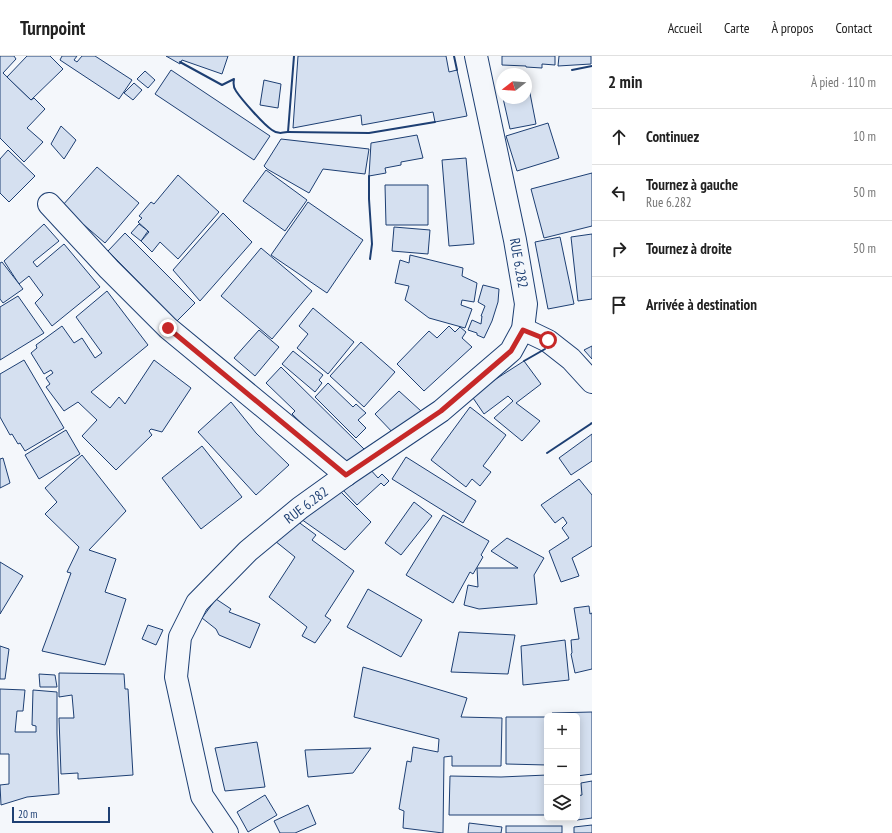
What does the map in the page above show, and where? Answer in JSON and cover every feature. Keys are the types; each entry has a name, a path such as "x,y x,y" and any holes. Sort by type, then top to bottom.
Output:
{"street":[{"name":"RUE 6.282","path":"227,833 202,796 176,677 180,637 197,603 248,551 300,508 441,411 511,351 523,330 526,304 525,297 515,240 476,56"},
{"path":"49,204 109,269 168,328 346,475"},
{"path":"523,330 548,340 571,359 592,382"}],"building":[{"path":"0,56 14,56 16,59 3,73 31,100 34,98 45,109 27,128 43,142 24,162 0,138"},
{"path":"27,56 50,56 63,69 31,100 7,77"},
{"path":"62,56 77,56 74,60 77,62 82,56 95,56 132,80 119,99 60,60"},
{"path":"166,56 228,56 222,74 182,60 180,64"},
{"path":"298,56 446,56 449,72 457,70 467,116 435,122 433,112 362,125 361,115 293,128"},
{"path":"502,56 555,56 555,65 542,64 542,68 502,65"},
{"path":"559,56 591,56 591,64 558,66"},
{"path":"171,70 270,136 254,160 155,94"},
{"path":"145,71 155,80 148,88 137,79"},
{"path":"264,80 281,84 278,108 260,105"},
{"path":"134,83 142,90 133,100 124,93"},
{"path":"504,104 532,104 536,124 510,129"},
{"path":"548,123 559,158 517,171 506,136"},
{"path":"61,126 76,140 64,159 51,144"},
{"path":"417,135 423,158 401,162 401,165 385,168 386,173 369,176 371,143"},
{"path":"281,139 369,149 365,174 323,169 309,193 264,166"},
{"path":"8,150 35,176 9,202 0,193 0,159"},
{"path":"466,158 474,244 449,246 442,160"},
{"path":"97,167 139,203 105,243 62,206"},
{"path":"266,170 307,200 285,231 243,201"},
{"path":"592,173 592,226 544,238 531,189"},
{"path":"178,175 219,212 178,259 160,242 152,252 141,241 149,232 138,222 142,218 139,216 151,202 154,204"},
{"path":"385,185 428,185 428,225 386,225"},
{"path":"308,202 363,240 327,293 271,255"},
{"path":"223,213 252,242 200,301 173,270"},
{"path":"44,224 59,241 33,262 37,267 64,244 100,287 52,326 35,303 43,295 29,276 19,284 4,261"},
{"path":"139,224 148,231 141,241 131,233"},
{"path":"394,227 430,230 428,254 392,251"},
{"path":"125,233 195,303 177,321 108,251"},
{"path":"592,234 592,299 578,301 571,237"},
{"path":"560,237 574,304 548,309 535,242"},
{"path":"261,248 312,291 272,339 221,296"},
{"path":"410,255 463,268 462,276 477,283 474,302 462,300 461,305 472,309 465,328 429,318 405,300 409,286 395,283 400,260 409,263"},
{"path":"2,262 23,289 3,303 0,299 0,263"},
{"path":"483,285 499,289 498,302 492,321 484,338 477,335 477,333 468,330 472,320 481,324 481,316 485,306 478,302"},
{"path":"107,291 148,345 91,392 110,408 119,397 125,404 154,360 191,388 162,432 151,429 149,431 152,435 116,470 82,436 97,420 78,402 64,411 46,387 50,384 46,378 53,373 51,370 44,374 31,353 37,348 36,345 62,326 74,343 82,338 95,358 102,353 76,317"},
{"path":"18,296 44,333 0,360 0,307"},
{"path":"313,308 354,342 328,374 297,348 308,334 299,326"},
{"path":"449,326 455,332 460,327 466,332 462,338 472,347 424,391 397,364 429,331 437,338"},
{"path":"259,330 279,347 255,376 234,358"},
{"path":"361,342 395,372 364,407 330,376"},
{"path":"592,346 592,359 584,350"},
{"path":"293,351 323,375 319,380 322,383 315,392 282,364"},
{"path":"24,360 64,428 25,451 20,443 18,444 12,434 10,435 0,417 0,374"},
{"path":"524,361 541,384 516,403 540,421 522,441 494,418 513,401 508,396 484,414 471,395"},
{"path":"281,367 366,451 349,469 292,414 295,411 266,383"},
{"path":"328,383 353,407 356,404 366,413 358,420 366,428 356,438 315,397"},
{"path":"399,391 421,411 396,436 375,414"},
{"path":"231,402 256,433 289,465 256,495 198,432"},
{"path":"470,407 506,435 483,466 491,472 480,486 472,479 466,487 431,460"},
{"path":"66,430 80,454 39,479 25,455"},
{"path":"592,434 592,461 571,475 559,458"},
{"path":"202,446 242,497 201,529 162,478"},
{"path":"82,455 126,511 89,550 116,559 105,592 126,599 105,665 42,651 71,573 67,572 79,547 45,514 57,502 45,488"},
{"path":"406,457 476,501 463,523 392,479"},
{"path":"3,458 10,483 0,488 0,459"},
{"path":"369,468 378,478 382,474 389,481 384,486 381,483 357,505 342,489"},
{"path":"579,479 592,495 592,546 572,558 579,576 561,582 549,551 569,538 562,528 567,523 563,517 555,523 541,505"},
{"path":"338,489 371,522 345,550 301,519"},
{"path":"414,502 432,516 401,555 385,543"},
{"path":"443,515 489,541 481,555 483,557 473,574 470,572 453,603 406,575"},
{"path":"293,518 316,535 312,540 354,571 325,616 331,620 315,643 302,636 307,627 269,597 295,557 275,541"},
{"path":"507,538 544,558 534,575 537,604 479,609 464,605 468,585 478,587 477,568 518,568 491,551"},
{"path":"0,562 23,576 0,614"},
{"path":"368,589 422,620 401,657 347,627"},
{"path":"216,599 231,609 229,612 260,624 250,648 219,635 216,629 202,618"},
{"path":"589,606 590,614 592,613 592,669 575,673 571,654 571,640 579,639 574,608"},
{"path":"148,625 163,630 156,645 142,639"},
{"path":"459,632 515,635 508,674 451,672"},
{"path":"565,640 569,680 523,685 521,646"},
{"path":"0,646 9,649 5,679 0,679"},
{"path":"363,667 467,698 461,717 502,718 501,766 452,766 452,756 444,757 443,833 403,828 404,811 399,809 407,761 411,762 413,747 438,752 439,739 354,717"},
{"path":"59,673 124,674 125,689 128,689 133,775 78,779 78,773 61,774 59,718 74,718 72,695 59,697"},
{"path":"39,674 55,675 57,687 40,687"},
{"path":"0,689 25,690 23,711 17,711 15,732 36,732 36,726 32,725 33,690 57,692 59,794 27,797 1,805 0,785 9,784 9,754 0,754"},
{"path":"592,712 592,774 580,776 580,713 552,713"},
{"path":"506,717 544,717 544,765 506,764"},
{"path":"257,742 265,787 225,791 215,748"},
{"path":"371,748 353,773 308,777 305,750"},
{"path":"544,775 544,815 449,815 450,776 501,777"},
{"path":"592,781 592,818 580,820 580,795 582,795 581,783"},
{"path":"265,795 277,815 248,832 237,812"},
{"path":"308,805 316,824 295,833 280,833 274,821"},
{"path":"469,823 502,827 501,833 468,833"},
{"path":"592,825 592,833 574,833 574,827"},
{"path":"506,826 562,826 562,833 506,833"}],"wall":[{"path":"288,132 294,56"},
{"path":"454,56 457,70"},
{"path":"180,62 222,85 234,79 234,88 243,100 264,123 278,133 369,133 435,122"},
{"path":"572,70 592,66"},
{"path":"369,176 372,244 370,259"},
{"path":"524,361 545,349"},
{"path":"547,453 592,423"}],"route":[{"path":"168,328 346,475 441,411 511,351 523,330 548,340"}]}
